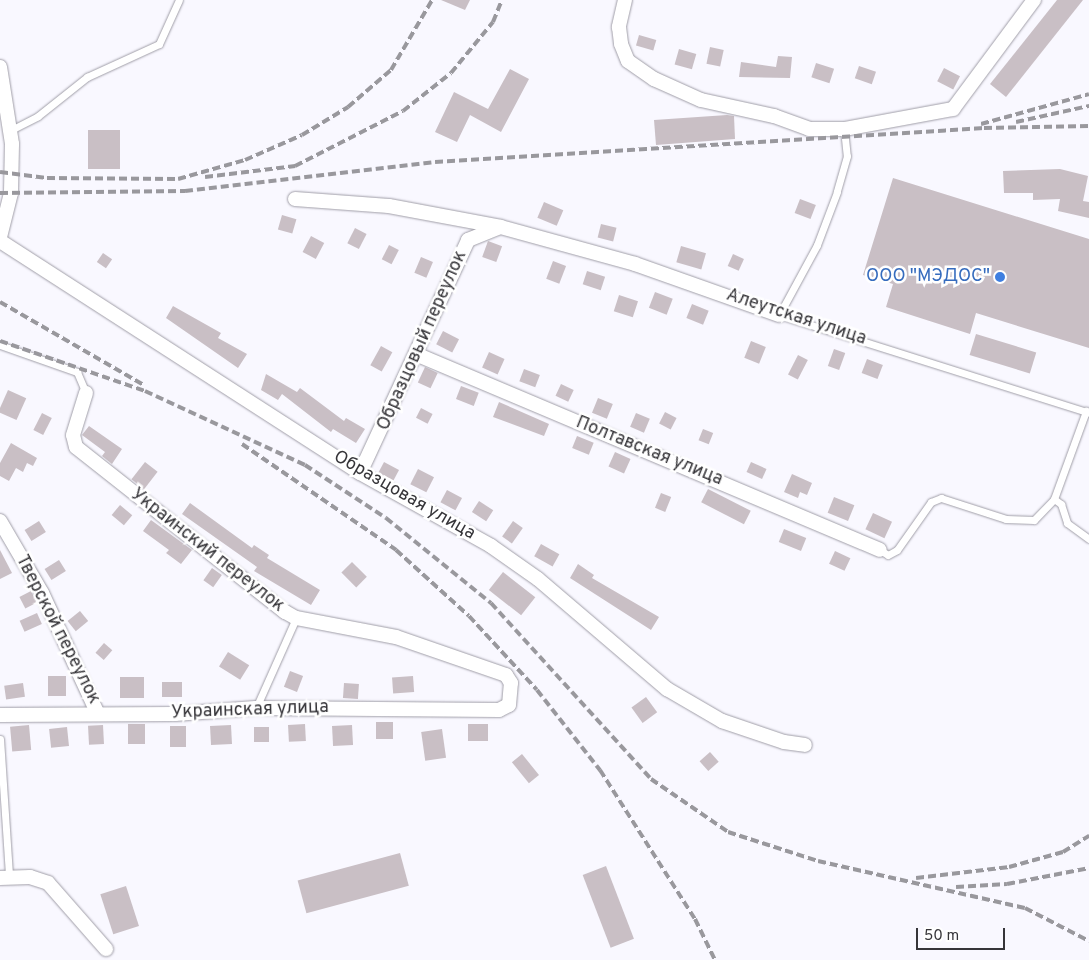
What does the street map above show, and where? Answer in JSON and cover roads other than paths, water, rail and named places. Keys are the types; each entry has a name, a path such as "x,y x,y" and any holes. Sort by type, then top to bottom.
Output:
{"street":[{"path":"625,0 619,27 628,61 654,79 701,100 774,116 809,129 844,129 953,109 1034,0"},
{"path":"0,67 11,194 0,237"},
{"name":"Алеутская улица","path":"295,199 389,206 501,227 635,264 780,315"},
{"name":"Образцовый переулок","path":"360,473 418,355 468,240 501,227"},
{"name":"Образцовая улица","path":"0,241 360,473 491,546 538,579 667,689 722,720 784,742 805,746"},
{"name":"Полтавская улица","path":"418,355 880,550"},
{"name":"Украинский переулок","path":"86,392 73,435 76,447 296,618 396,637 506,675 511,682 510,705 499,710"},
{"name":"Тверской переулок","path":"0,521 42,593 98,714"},
{"name":"Украинская улица","path":"0,715 98,714 256,708 499,710"},
{"path":"4,877 48,883 106,949"}],"lane":[{"path":"7,139 87,77 160,44 179,0"},
{"path":"780,315 817,245 837,192 847,156 844,129"},
{"name":"Алеутская улица","path":"780,315 1087,412"},
{"path":"0,345 77,372 86,392"},
{"path":"880,550 888,555 898,550 931,502 941,498 1022,522 1041,516 1054,500 1087,412"},
{"path":"1054,500 1061,504 1067,523 1089,539"},
{"path":"256,708 296,618"},
{"path":"0,739 4,877"}],"railway":[{"path":"0,172 47,178 178,179 245,160 302,135 348,107 391,70 432,0"},
{"path":"205,177 295,166 403,111 451,73 493,22 502,0"},
{"path":"981,124 1089,94"},
{"path":"1016,122 1089,106"},
{"path":"0,193 185,191 435,162 984,128 1089,126"},
{"path":"0,302 144,385"},
{"path":"0,341 145,391 305,465 386,518 491,603 651,779 728,832 818,861 1025,908 1089,941"},
{"path":"242,444 396,550 469,616 537,690 600,770 695,919 715,960"},
{"path":"916,878 1009,867 1063,852 1089,836"},
{"path":"956,887 1007,884 1089,868"}],"place":[{"name":"ООО \"МЭДОС\"","path":"1000,277"}]}
